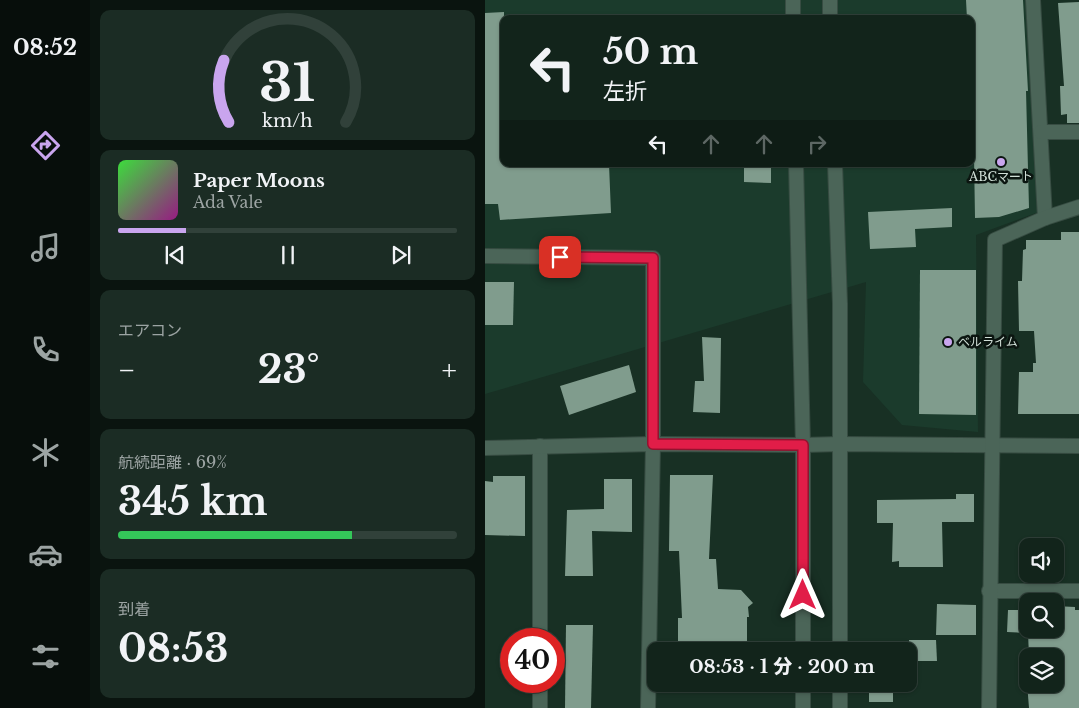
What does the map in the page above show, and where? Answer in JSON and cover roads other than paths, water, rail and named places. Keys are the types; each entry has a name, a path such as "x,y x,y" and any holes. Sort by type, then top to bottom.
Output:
{"street":[{"path":"793,0 793,15"},
{"path":"830,0 830,15"},
{"path":"1033,0 1045,218"},
{"path":"1041,132 1079,132"},
{"path":"797,167 803,445 803,642"},
{"path":"835,167 840,304 840,642"},
{"path":"989,708 995,240 1045,218 1079,207"},
{"path":"485,256 653,258 653,444 648,708"},
{"path":"485,448 653,444 1079,446"},
{"path":"540,446 540,628"},
{"path":"989,591 1079,590"},
{"path":"803,692 803,708"},
{"path":"840,692 840,708"},
{"path":"540,693 540,708"}],"place":[{"name":"ABCマート","path":"1001,162"},
{"name":"ベルライム","path":"948,342"}]}
